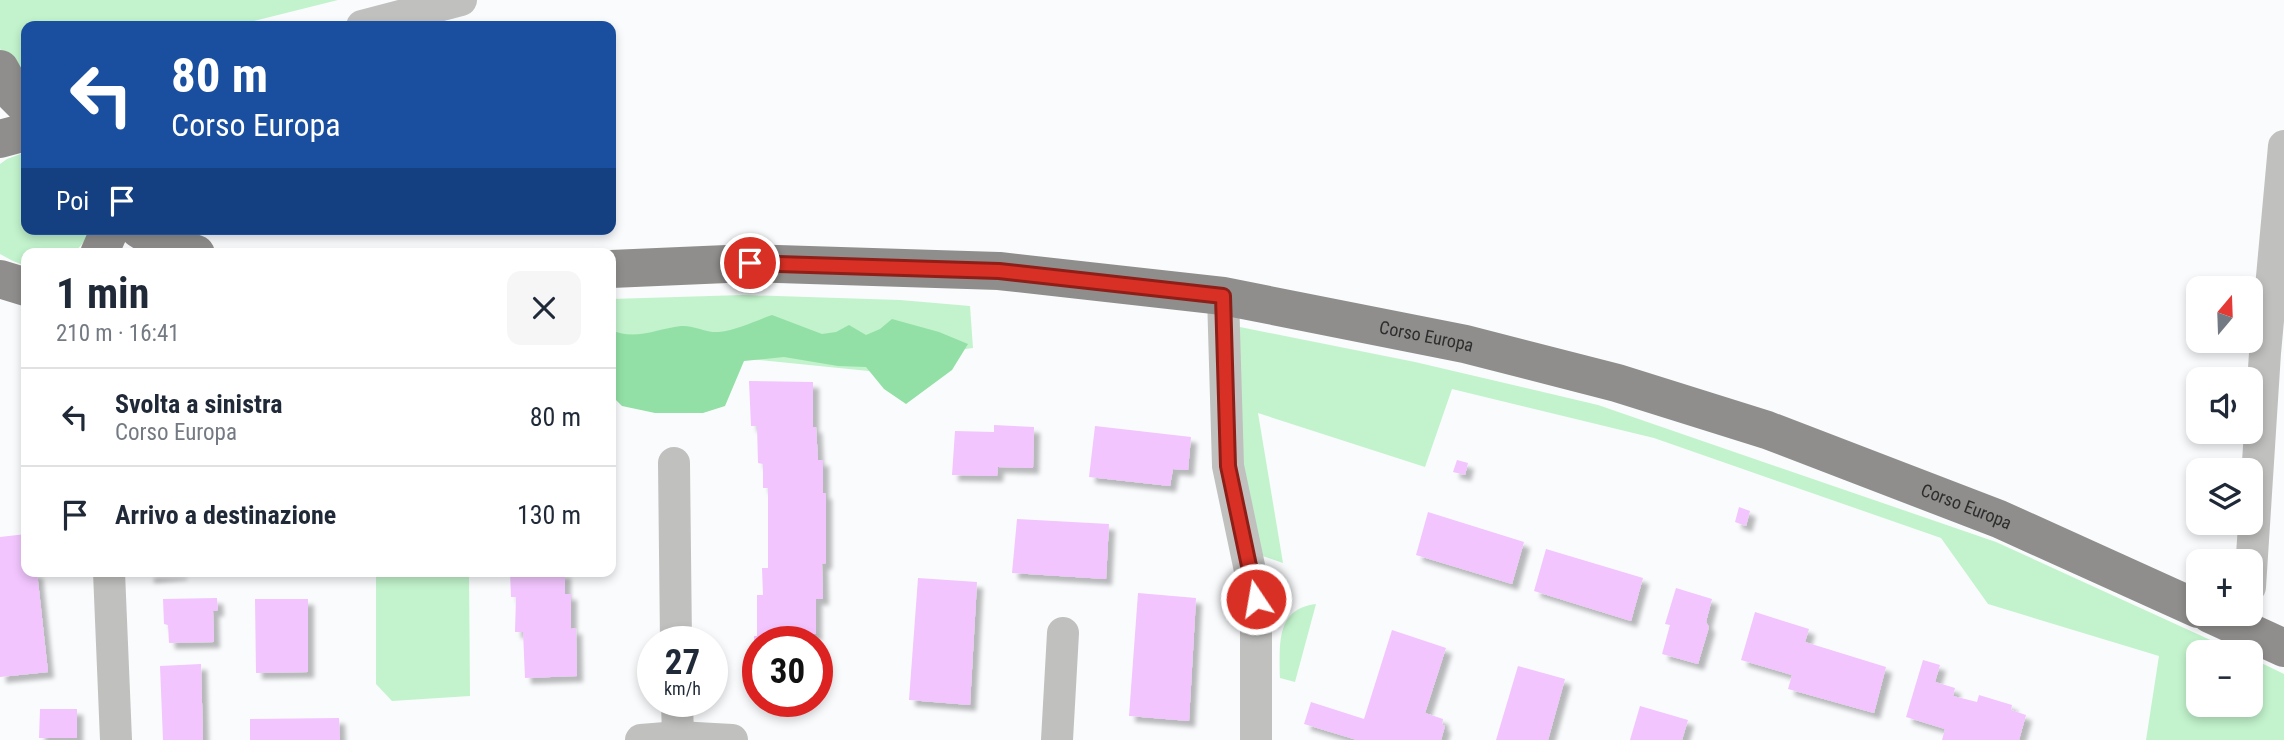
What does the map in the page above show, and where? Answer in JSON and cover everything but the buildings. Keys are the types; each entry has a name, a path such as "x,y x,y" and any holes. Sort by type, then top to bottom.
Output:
{"main road":[{"path":"0,69 21,101"},
{"path":"0,139 21,132"},
{"path":"148,235 179,248"},
{"name":"Corso Europa","path":"616,269 750,263 999,271 1223,296 1465,344 1617,383 1766,430 1999,519 2186,604"},
{"path":"2252,626 2284,648"}],"street":[{"path":"381,21 461,0"},
{"path":"2252,549 2265,353 2284,146"},
{"path":"1223,296 1228,466 1256,599 1256,740"},
{"path":"674,463 676,626"},
{"path":"109,577 116,740"},
{"path":"1057,740 1063,633"},
{"path":"677,717 678,737"},
{"path":"642,740 678,737 732,740"}],"green space":[{"path":"0,0 338,0 254,21 21,21 21,86 4,64 0,48"},
{"path":"21,154 21,235 88,235 78,248 21,248 21,264 0,254 0,164"},
{"path":"743,295 900,300 970,306 973,348 935,353 928,377 740,358 616,371 616,299"},
{"path":"772,315 822,334 836,332 849,325 866,335 880,329 892,319 939,332 968,344 952,370 906,404 884,389 866,367 838,366 784,357 744,361 725,406 703,413 655,413 622,406 616,400 616,332 637,334 686,326 719,332"},
{"path":"1240,327 1415,362 1598,405 1996,542 2211,640 2186,640 2186,717 2263,717 2263,664 2284,674 2284,740 2146,740 2159,656 1988,604 1941,538 1654,438 1452,389 1425,467 1258,413 1283,563 1257,554 1239,477 1233,330"},
{"path":"376,577 469,577 470,696 392,701 376,684"},
{"path":"1316,604 1295,682 1280,678 1281,641 1287,621 1303,607"}],"route":[{"path":"750,263 999,271 1223,296 1228,466 1256,599"}]}
